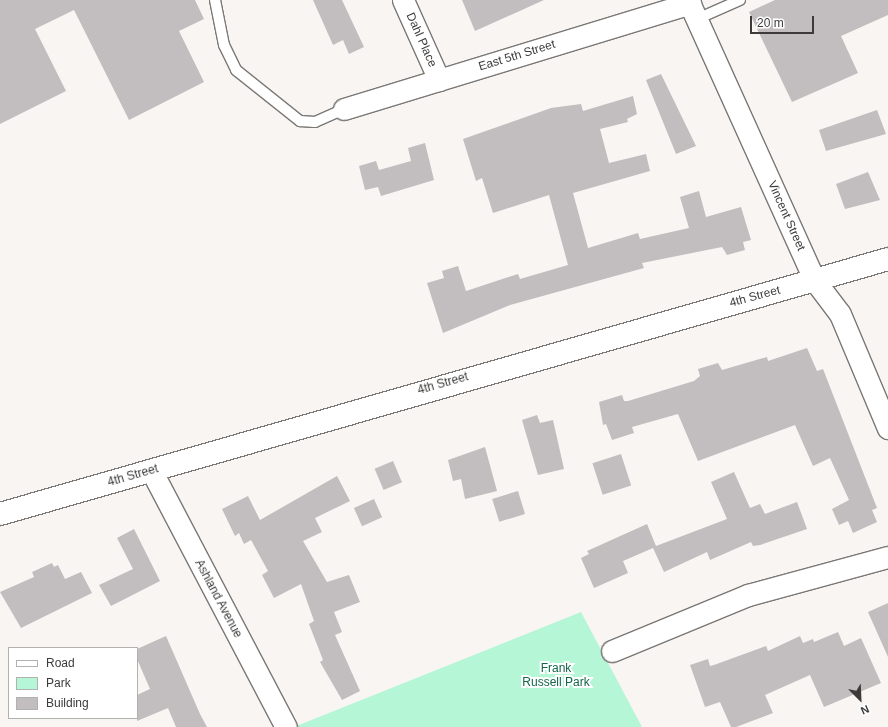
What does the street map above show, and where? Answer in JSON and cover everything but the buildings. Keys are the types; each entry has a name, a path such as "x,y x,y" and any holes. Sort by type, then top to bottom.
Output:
{"street":[{"name":"Dahl Place","path":"403,0 439,80"},
{"name":"East 5th Street","path":"344,109 439,80 692,8"},
{"name":"Vincent Street","path":"692,8 815,281 840,314 888,428"},
{"name":"4th Street","path":"0,514 461,379 815,281 888,259"},
{"name":"Ashland Avenue","path":"151,470 286,727"},
{"path":"612,651 748,595 888,557"}],"lane":[{"path":"216,0 224,45 236,70 300,121 316,122 344,109"},
{"path":"692,8 740,0"}],"green space":[{"name":"Frank Russell Park","path":"581,612 642,727 294,727"}]}
